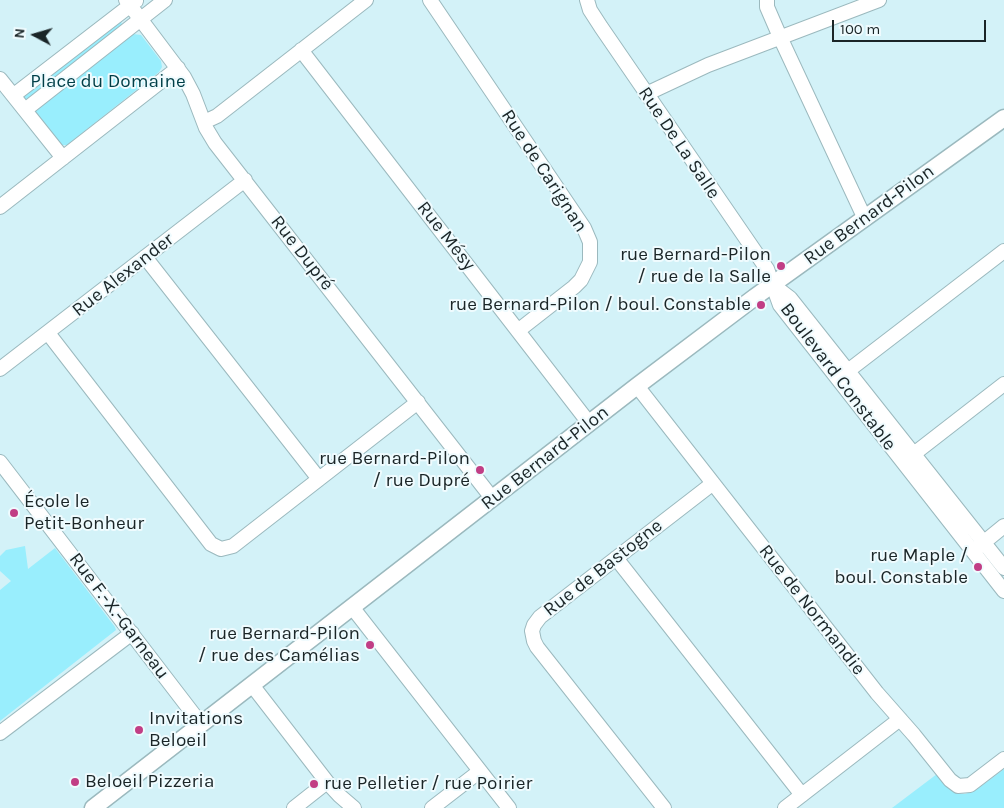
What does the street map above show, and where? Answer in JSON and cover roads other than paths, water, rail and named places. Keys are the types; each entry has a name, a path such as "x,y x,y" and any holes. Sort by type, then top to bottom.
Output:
{"main road":[{"name":"Rue Bernard-Pilon","path":"93,808 637,386 773,284 1004,118"}],"street":[{"path":"25,110 165,0"},
{"path":"204,122 217,116 366,0"},
{"name":"Rue de Carignan","path":"430,0 584,228 590,242 590,262 581,280 519,330"},
{"name":"Rue De La Salle","path":"587,0 590,10 601,27 766,269 773,284"},
{"path":"767,0 769,11 780,37 865,219"},
{"path":"646,94 708,65 879,0"},
{"path":"14,95 131,2"},
{"name":"Rue Dupré","path":"131,2 141,19 178,68 193,94 215,143 492,498"},
{"name":"Rue Mésy","path":"301,50 589,423"},
{"path":"0,207 178,68"},
{"path":"0,80 63,158"},
{"name":"Rue Alexander","path":"0,369 245,180"},
{"path":"843,376 1004,251"},
{"path":"145,257 319,479"},
{"name":"Boulevard Constable","path":"773,284 790,298 843,376 908,458 984,542 1004,568"},
{"path":"48,333 211,544 219,549 233,546 418,402"},
{"path":"908,458 1004,384"},
{"name":"Rue de Normandie","path":"637,386 877,693 955,784 970,785 1004,759"},
{"name":"Boulevard Constable","path":"908,458 972,551 1004,591"},
{"name":"Rue F.-X.-Garneau","path":"0,462 201,724"},
{"name":"Rue de Bastogne","path":"664,808 537,647 533,638 533,628 538,620 712,484"},
{"path":"972,551 1004,526"},
{"path":"616,558 802,795"},
{"path":"352,607 509,808"},
{"path":"0,733 132,633"},
{"path":"252,685 327,782 354,808"},
{"path":"785,808 900,719"},
{"path":"432,808 480,771"},
{"path":"294,808 327,782"}],"place":[{"name":"rue Bernard-Pilon / rue de la Salle","path":"781,266"},
{"name":"rue Bernard-Pilon / boul. Constable","path":"761,305"},
{"name":"rue Bernard-Pilon / rue Dupré","path":"480,470"},
{"name":"École le Petit-Bonheur","path":"14,513"},
{"name":"rue Maple / boul. Constable","path":"978,567"},
{"name":"rue Bernard-Pilon / rue des Camélias","path":"370,645"},
{"name":"Invitations Beloeil","path":"139,730"},
{"name":"Beloeil Pizzeria","path":"75,782"},
{"name":"rue Pelletier / rue Poirier","path":"314,784"}],"park label":[{"name":"Place du Domaine","path":"108,82"}]}
